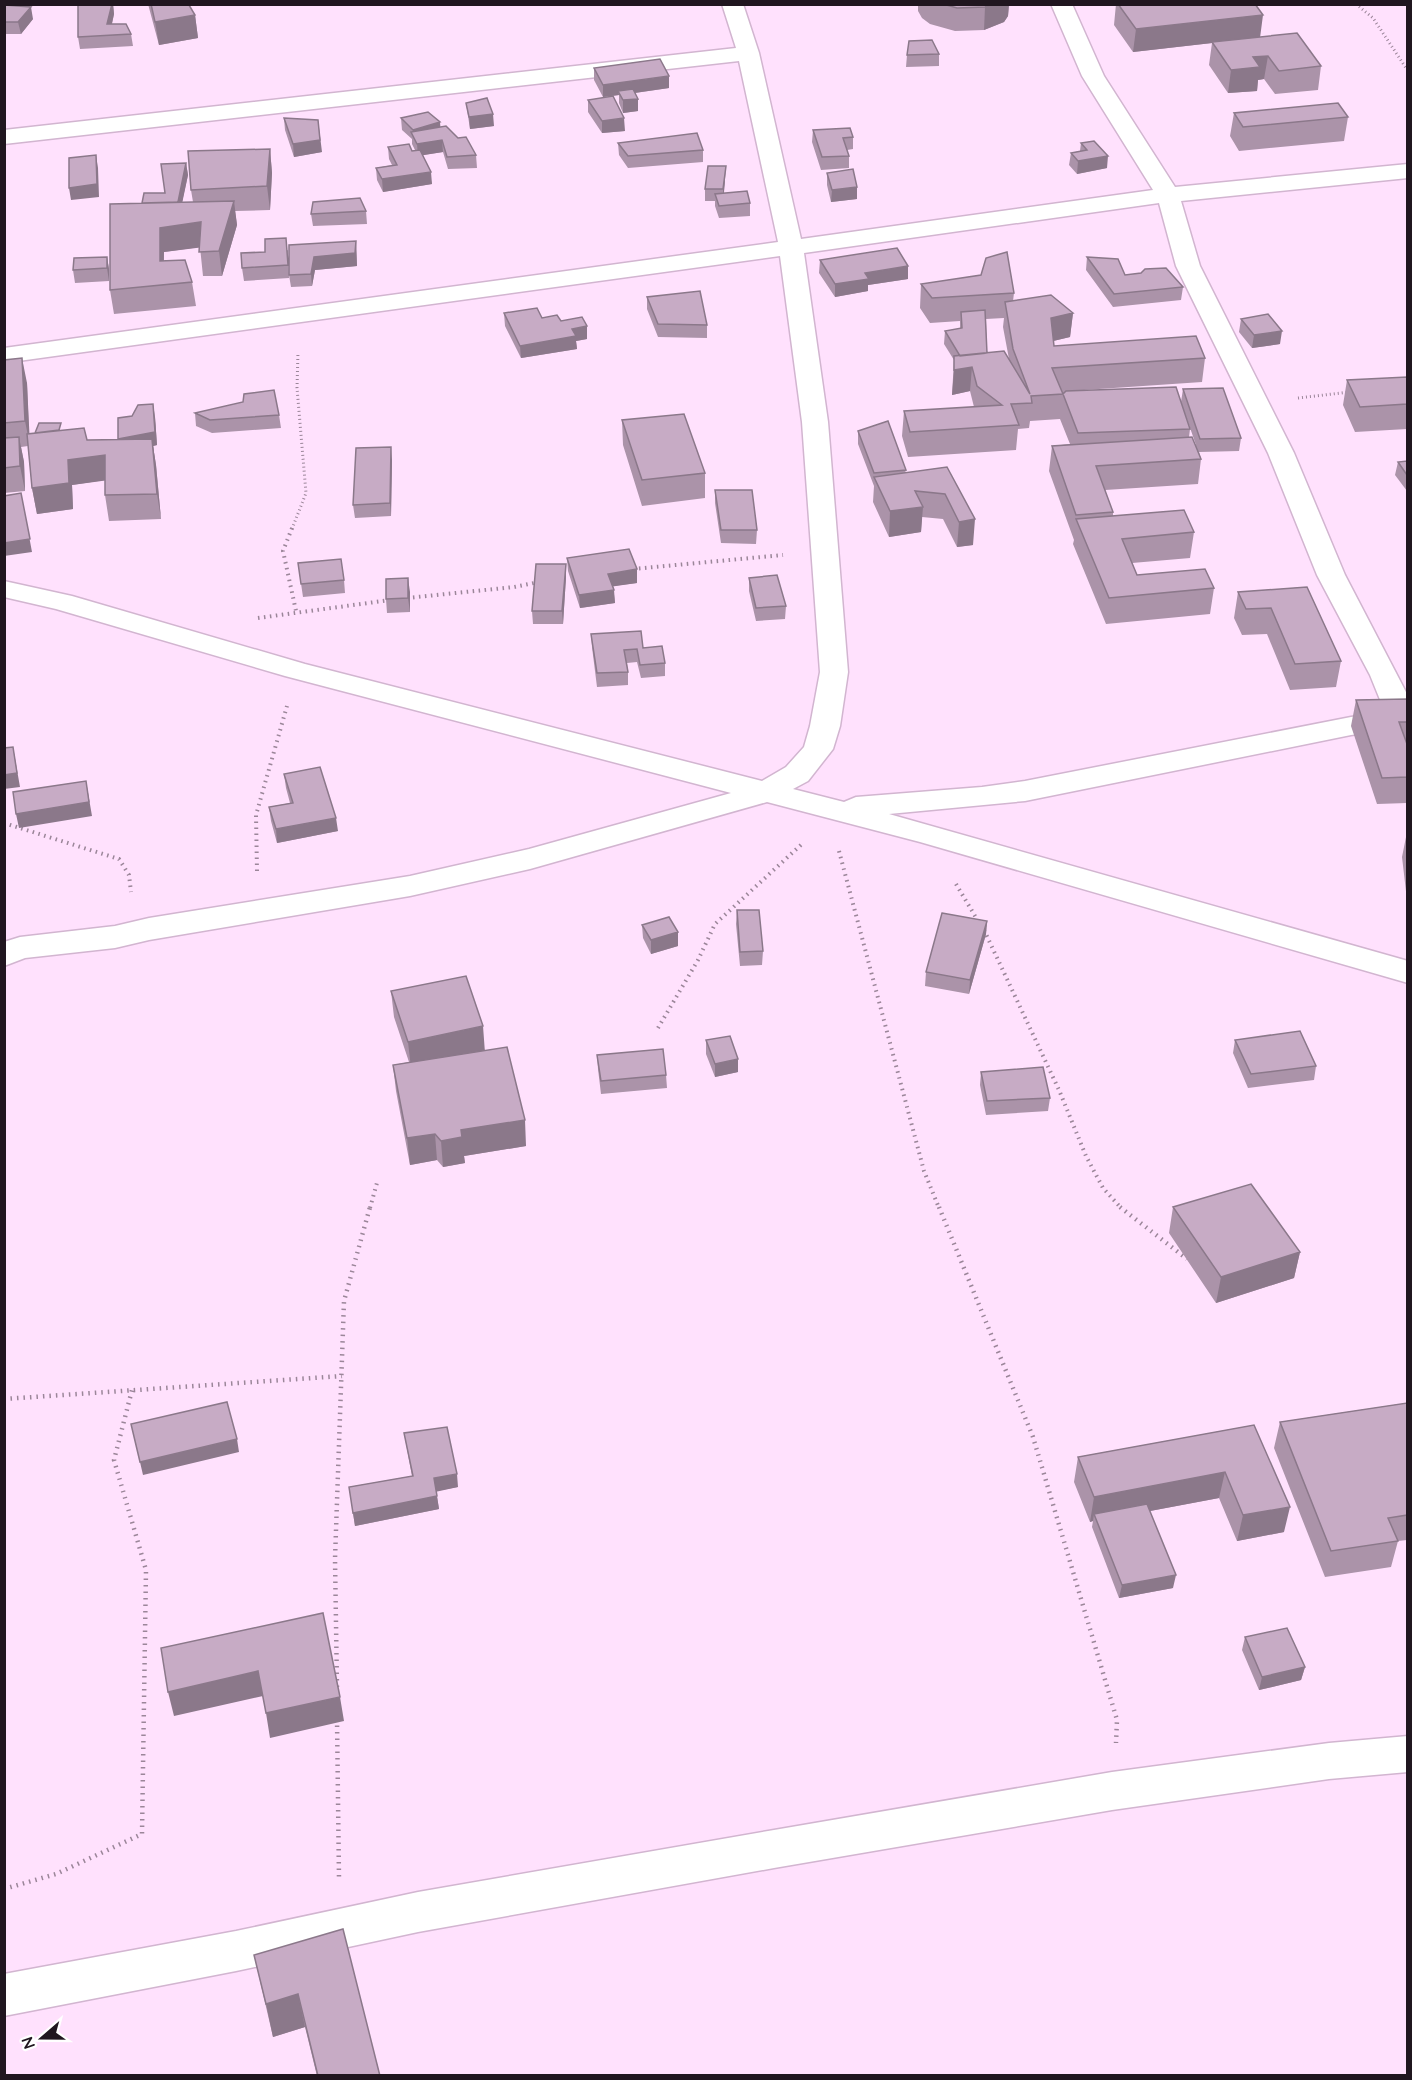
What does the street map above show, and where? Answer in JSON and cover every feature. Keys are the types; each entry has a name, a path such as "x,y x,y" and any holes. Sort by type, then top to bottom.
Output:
{"street":[{"path":"10,950 115,937 410,886 530,859 765,793 797,774 818,749 825,726 834,672 815,422 791,248 748,53 732,4"},
{"path":"829,814 1025,790 1351,726 1406,719 1331,575 1281,453 1188,266 1168,195 1093,76 1061,4"},
{"path":"4,137 748,53"},
{"path":"4,356 1168,195 1407,171"},
{"path":"4,589 62,602 295,670 765,793 829,814 927,834 1407,972"},
{"path":"4,1995 236,1951 429,1910 1112,1791 1329,1761 1407,1754"}],"path":[{"path":"1356,4 1373,18 1407,71"},
{"path":"296,611 283,551 306,493 297,388 298,316"},
{"path":"1256,403 1356,392"},
{"path":"633,569 825,552"},
{"path":"406,598 514,587 545,581"},
{"path":"248,619 395,599"},
{"path":"258,911 256,815 281,730 295,670"},
{"path":"658,1028 698,960 715,924 829,814 924,1171 1034,1437 1118,1720 1112,1791"},
{"path":"4,823 119,859 129,875 130,909 115,937"},
{"path":"927,834 986,934 1059,1090 1086,1156 1103,1188 1122,1209 1192,1262"},
{"path":"337,1690 335,1559 344,1301 378,1179"},
{"path":"4,1399 342,1376"},
{"path":"4,1889 56,1874 142,1834 146,1570 114,1460 132,1390"},
{"path":"337,1714 340,1928"}],"building":[{"path":"112,4 107,24 126,24 131,34 78,37 78,5"},
{"path":"151,4 189,5 195,15 155,22"},
{"path":"943,4 992,4 985,7 957,8"},
{"path":"1118,4 1255,4 1263,15 1136,29"},
{"path":"4,5 31,7 18,22 4,22"},
{"path":"1297,33 1321,66 1279,71 1268,56 1253,57 1260,67 1231,70 1212,42"},
{"path":"932,40 939,54 907,55 909,41"},
{"path":"660,59 669,76 603,85 594,68"},
{"path":"633,89 638,99 623,100 618,91"},
{"path":"613,96 624,118 602,121 588,100"},
{"path":"487,98 493,114 469,117 466,103"},
{"path":"1338,103 1348,117 1243,127 1234,113"},
{"path":"428,112 440,122 413,130 401,118"},
{"path":"284,118 318,120 320,140 293,144"},
{"path":"446,126 458,138 466,137 476,155 447,157 442,140 417,144 411,132"},
{"path":"850,128 853,137 843,138 849,156 822,157 813,130"},
{"path":"697,133 703,150 628,156 618,143"},
{"path":"1094,141 1108,156 1078,161 1071,153 1087,150 1081,143"},
{"path":"409,144 412,151 420,150 431,172 382,179 376,168 397,165 388,147"},
{"path":"270,149 267,186 191,190 188,151"},
{"path":"96,155 97,184 69,188 69,158"},
{"path":"186,163 178,202 142,203 144,193 165,193 161,164"},
{"path":"708,166 726,166 723,189 705,189"},
{"path":"853,169 857,187 832,190 827,173"},
{"path":"747,191 750,203 719,206 715,194"},
{"path":"360,198 366,211 311,214 313,202"},
{"path":"234,201 219,251 199,252 201,222 160,228 160,261 185,260 192,282 110,290 110,204"},
{"path":"286,238 288,265 242,268 241,253 265,252 265,239"},
{"path":"356,241 355,253 314,257 311,274 289,275 289,245"},
{"path":"897,248 908,266 865,273 869,279 835,284 820,260"},
{"path":"1007,252 1014,293 932,298 921,284 981,275 986,258"},
{"path":"107,257 107,268 73,270 74,258"},
{"path":"1087,257 1118,259 1125,275 1141,273 1145,269 1166,268 1183,287 1114,294"},
{"path":"700,291 707,325 658,324 647,297"},
{"path":"1051,295 1073,313 1051,318 1054,346 1196,336 1205,358 1052,368 1063,394 1031,396 1032,403 1011,404 1019,425 910,432 904,411 1002,405 977,386 972,367 954,370 954,356 1004,351 1030,394 1013,349 1005,302"},
{"path":"537,308 542,318 557,315 561,321 582,317 587,326 572,329 576,336 520,346 504,313"},
{"path":"985,310 987,353 960,356 945,331 962,328 961,312"},
{"path":"1268,314 1282,331 1254,335 1241,319"},
{"path":"22,358 25,421 4,423 4,360"},
{"path":"1407,377 1407,404 1360,407 1347,380"},
{"path":"1176,387 1190,429 1078,433 1063,394 1066,391"},
{"path":"1223,388 1241,438 1200,439 1183,389"},
{"path":"274,390 279,415 210,420 195,413 243,402 244,394"},
{"path":"153,404 155,432 118,439 118,418 132,416 138,405"},
{"path":"684,414 705,473 642,480 622,420"},
{"path":"888,421 906,470 874,473 858,431"},
{"path":"39,423 61,423 59,430 35,433"},
{"path":"84,428 87,440 152,439 157,494 105,495 105,455 68,460 69,483 32,488 27,434"},
{"path":"19,437 20,466 4,468 4,438"},
{"path":"1192,437 1201,459 1096,466 1113,512 1076,515 1052,446"},
{"path":"391,447 390,503 353,505 356,448"},
{"path":"1407,461 1407,475 1398,462"},
{"path":"947,467 975,519 959,522 945,494 915,491 923,507 890,511 874,477"},
{"path":"715,490 752,490 757,530 721,530"},
{"path":"21,493 30,539 4,543 4,496"},
{"path":"1184,510 1194,532 1122,539 1137,575 1205,569 1214,588 1109,598 1076,519"},
{"path":"629,549 637,569 608,574 614,590 579,595 567,558"},
{"path":"341,559 344,580 301,584 298,563"},
{"path":"536,564 566,564 562,611 532,611"},
{"path":"777,575 786,606 756,608 749,578"},
{"path":"408,578 408,598 386,599 386,579"},
{"path":"1307,587 1341,661 1295,664 1271,608 1246,609 1238,592"},
{"path":"641,631 643,648 662,646 665,663 640,665 637,649 624,650 628,672 597,673 591,634"},
{"path":"1407,699 1407,722 1399,722 1407,744 1407,777 1382,778 1356,700"},
{"path":"13,747 17,773 4,775 4,748"},
{"path":"320,767 336,818 276,829 269,807 293,803 284,774"},
{"path":"86,781 89,802 16,814 13,792"},
{"path":"737,910 759,910 763,951 740,952"},
{"path":"942,913 987,921 970,980 926,972"},
{"path":"669,917 678,932 651,940 642,925"},
{"path":"466,976 483,1026 408,1042 391,991"},
{"path":"1300,1031 1316,1066 1251,1074 1235,1040"},
{"path":"730,1036 738,1059 715,1064 706,1040"},
{"path":"507,1047 525,1120 461,1130 462,1137 441,1141 435,1134 407,1138 393,1065"},
{"path":"663,1049 666,1075 601,1081 597,1055"},
{"path":"1043,1067 1050,1098 987,1101 981,1072"},
{"path":"1251,1184 1300,1252 1221,1277 1173,1207"},
{"path":"227,1402 237,1439 140,1462 131,1424"},
{"path":"1407,1403 1407,1515 1388,1518 1398,1541 1331,1551 1280,1422"},
{"path":"1254,1425 1290,1507 1243,1515 1225,1472 1094,1497 1078,1457"},
{"path":"447,1427 457,1474 434,1478 437,1496 353,1513 349,1487 413,1476 404,1433"},
{"path":"1147,1504 1176,1575 1122,1585 1094,1514"},
{"path":"323,1613 340,1697 266,1713 258,1671 168,1692 161,1648"},
{"path":"1287,1628 1305,1667 1262,1677 1245,1637"},
{"path":"343,1929 380,2076 318,2076 298,1994 266,2004 254,1955"}]}
